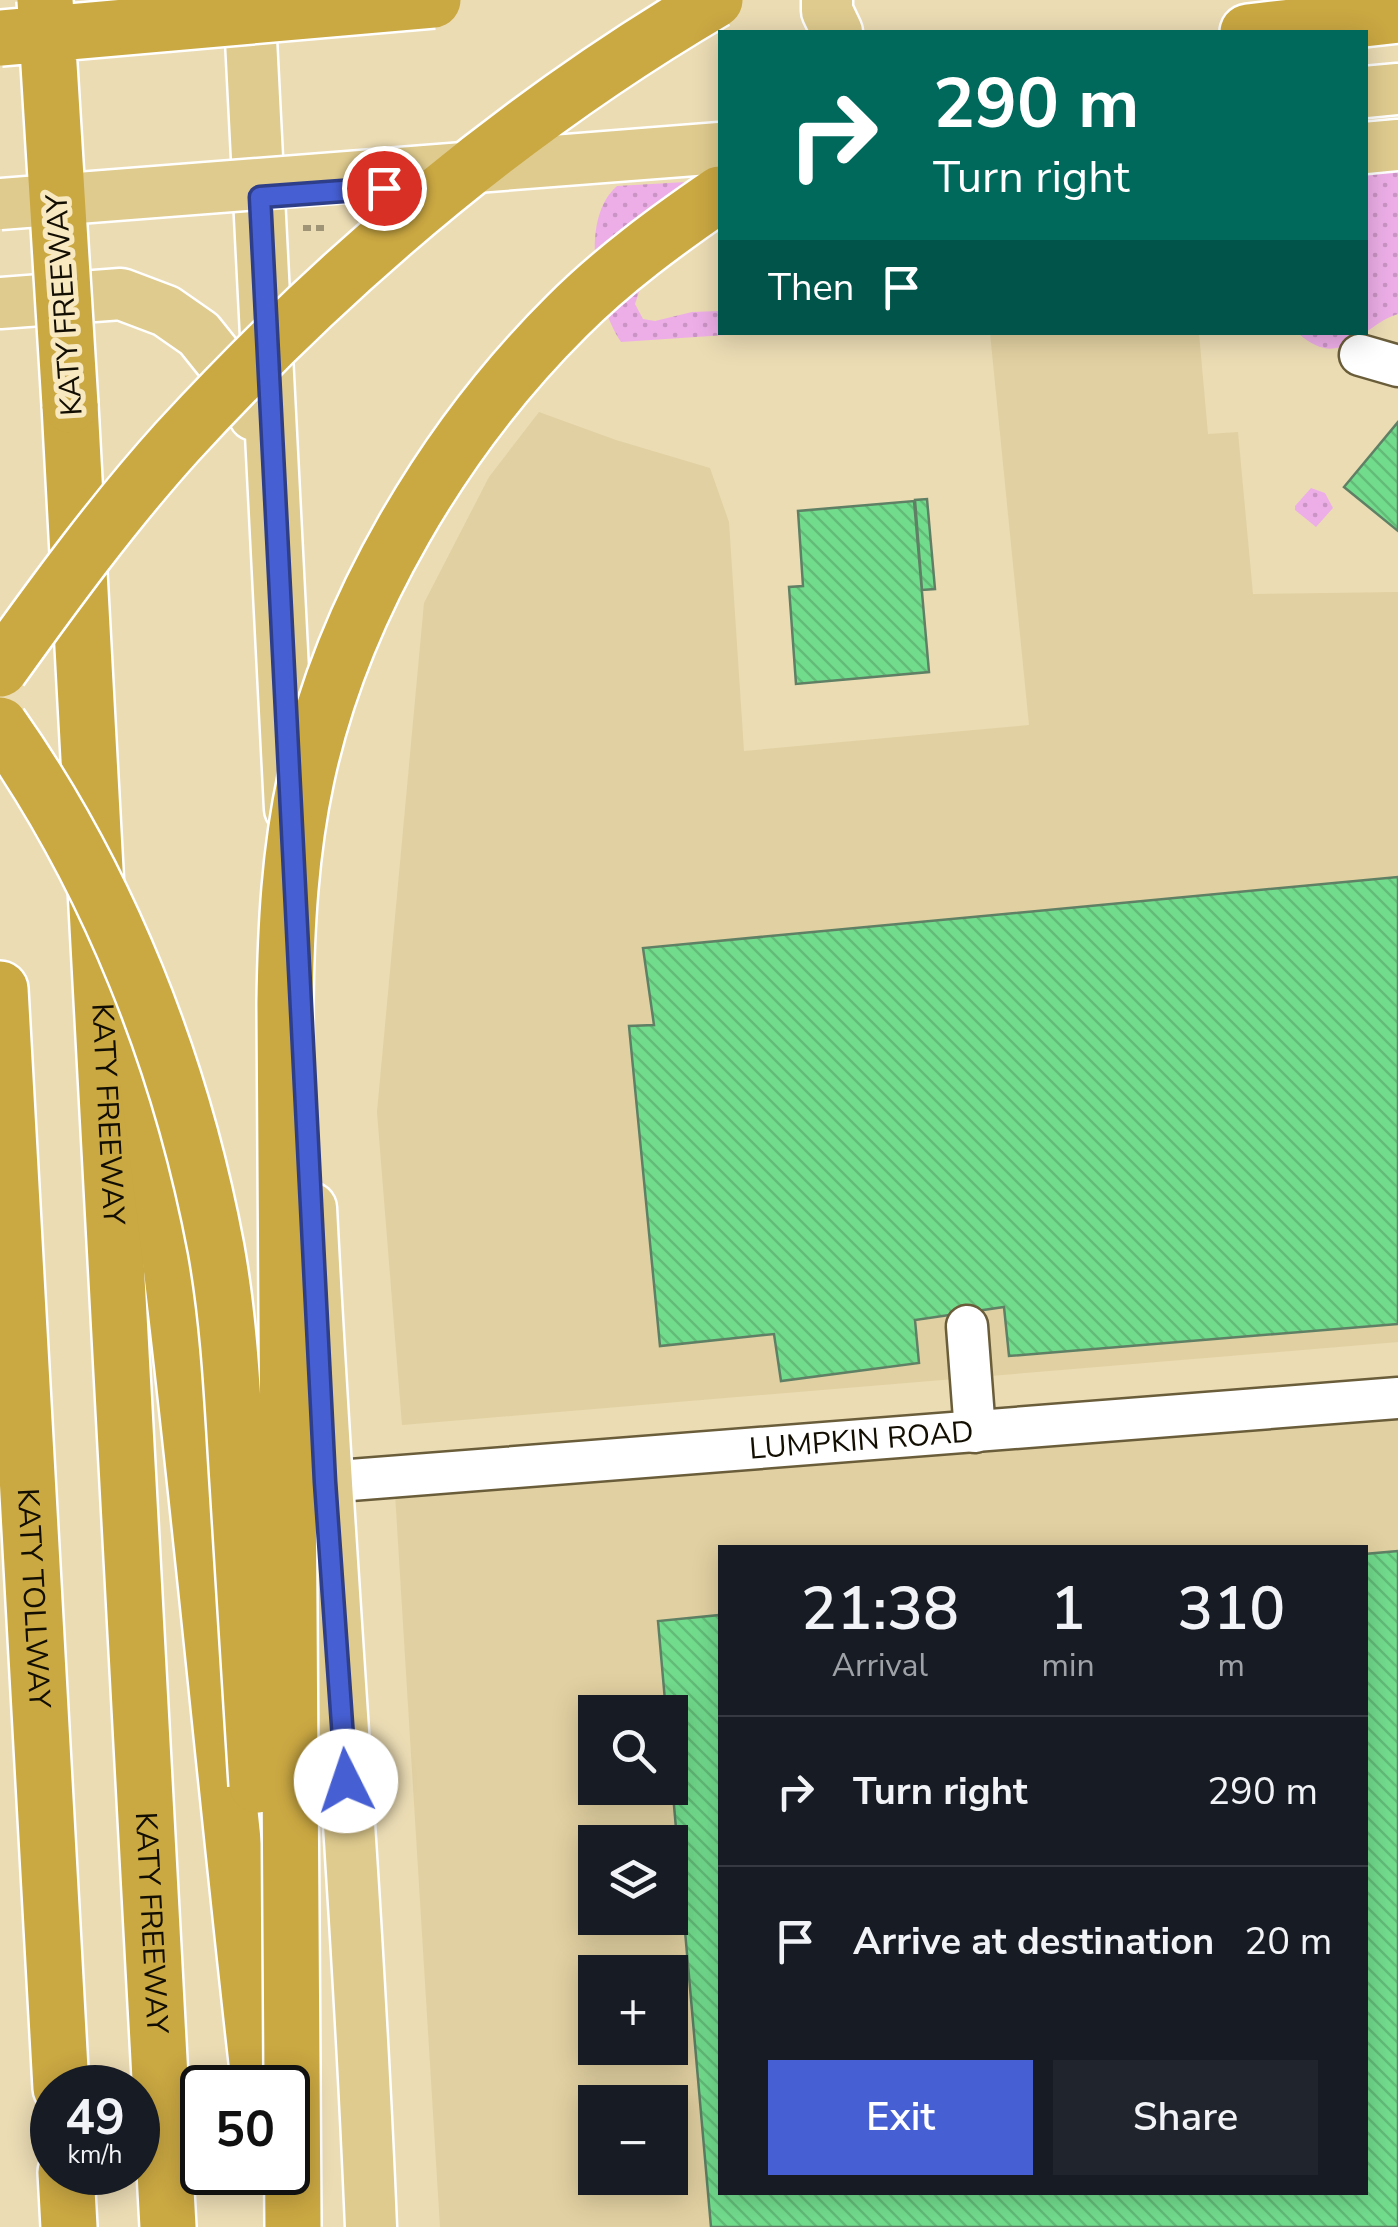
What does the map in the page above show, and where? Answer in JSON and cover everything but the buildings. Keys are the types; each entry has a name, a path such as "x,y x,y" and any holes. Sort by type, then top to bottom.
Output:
{"highway":[{"name":"KATY FREEWAY","path":"46,0 85,652 168,2227"},
{"path":"0,38 433,0"},
{"path":"0,669 97,538 176,444 388,234 552,104 715,0"},
{"path":"1364,0 1398,1"},
{"path":"1266,30 1398,15"},
{"path":"290,2227 285,1003 290,869 306,776 326,708 374,586 438,474 529,355 568,314 624,264 718,195"},
{"path":"85,652 167,1218 257,2065"},
{"path":"0,726 68,837 120,936 179,1098 216,1250 231,1376 276,2065"},
{"name":"KATY TOLLWAY","path":"0,988 60,2065"},
{"path":"67,2195 69,2227"},
{"path":"273,2195 276,2227"},
{"path":"285,2195 290,2227"}],"main road":[{"path":"250,0 325,1482 362,2005 371,2227"},
{"path":"827,0 827,11 836,30"},
{"path":"1368,92 1398,89"},
{"path":"1368,148 1398,145"},
{"path":"0,204 718,148"},
{"path":"0,218 616,171 718,170"},
{"path":"273,472 283,379 314,288 350,237 382,207 420,185"},
{"path":"0,303 121,294 166,311 199,334 235,378 258,421 273,472"}],"street":[{"path":"1360,355 1398,366"},
{"path":"966,1326 975,1432"},
{"name":"LUMPKIN ROAD","path":"325,1482 1398,1398"}],"path":[{"path":"301,228 326,228"}],"shaded area":[{"path":"1398,168 1398,314 1368,332 1368,171"},
{"path":"718,180 647,268 635,304 643,319 655,321 692,312 718,311 718,335 726,335 621,342 604,307 595,262 598,219 617,186"},
{"path":"990,335 1199,335 1208,434 1238,432 1253,594 1398,592 1398,1342 402,1425 377,1112 424,603 489,477 539,412 710,468 729,522 744,751 1029,725"},
{"path":"1301,335 1363,335 1339,347 1313,344"},
{"path":"1311,488 1325,493 1333,508 1316,527 1295,510"},
{"path":"1398,1398 1398,2227 440,2227 394,1477"}],"route":[{"path":"346,1781 325,1482 260,197 384,188"}]}
